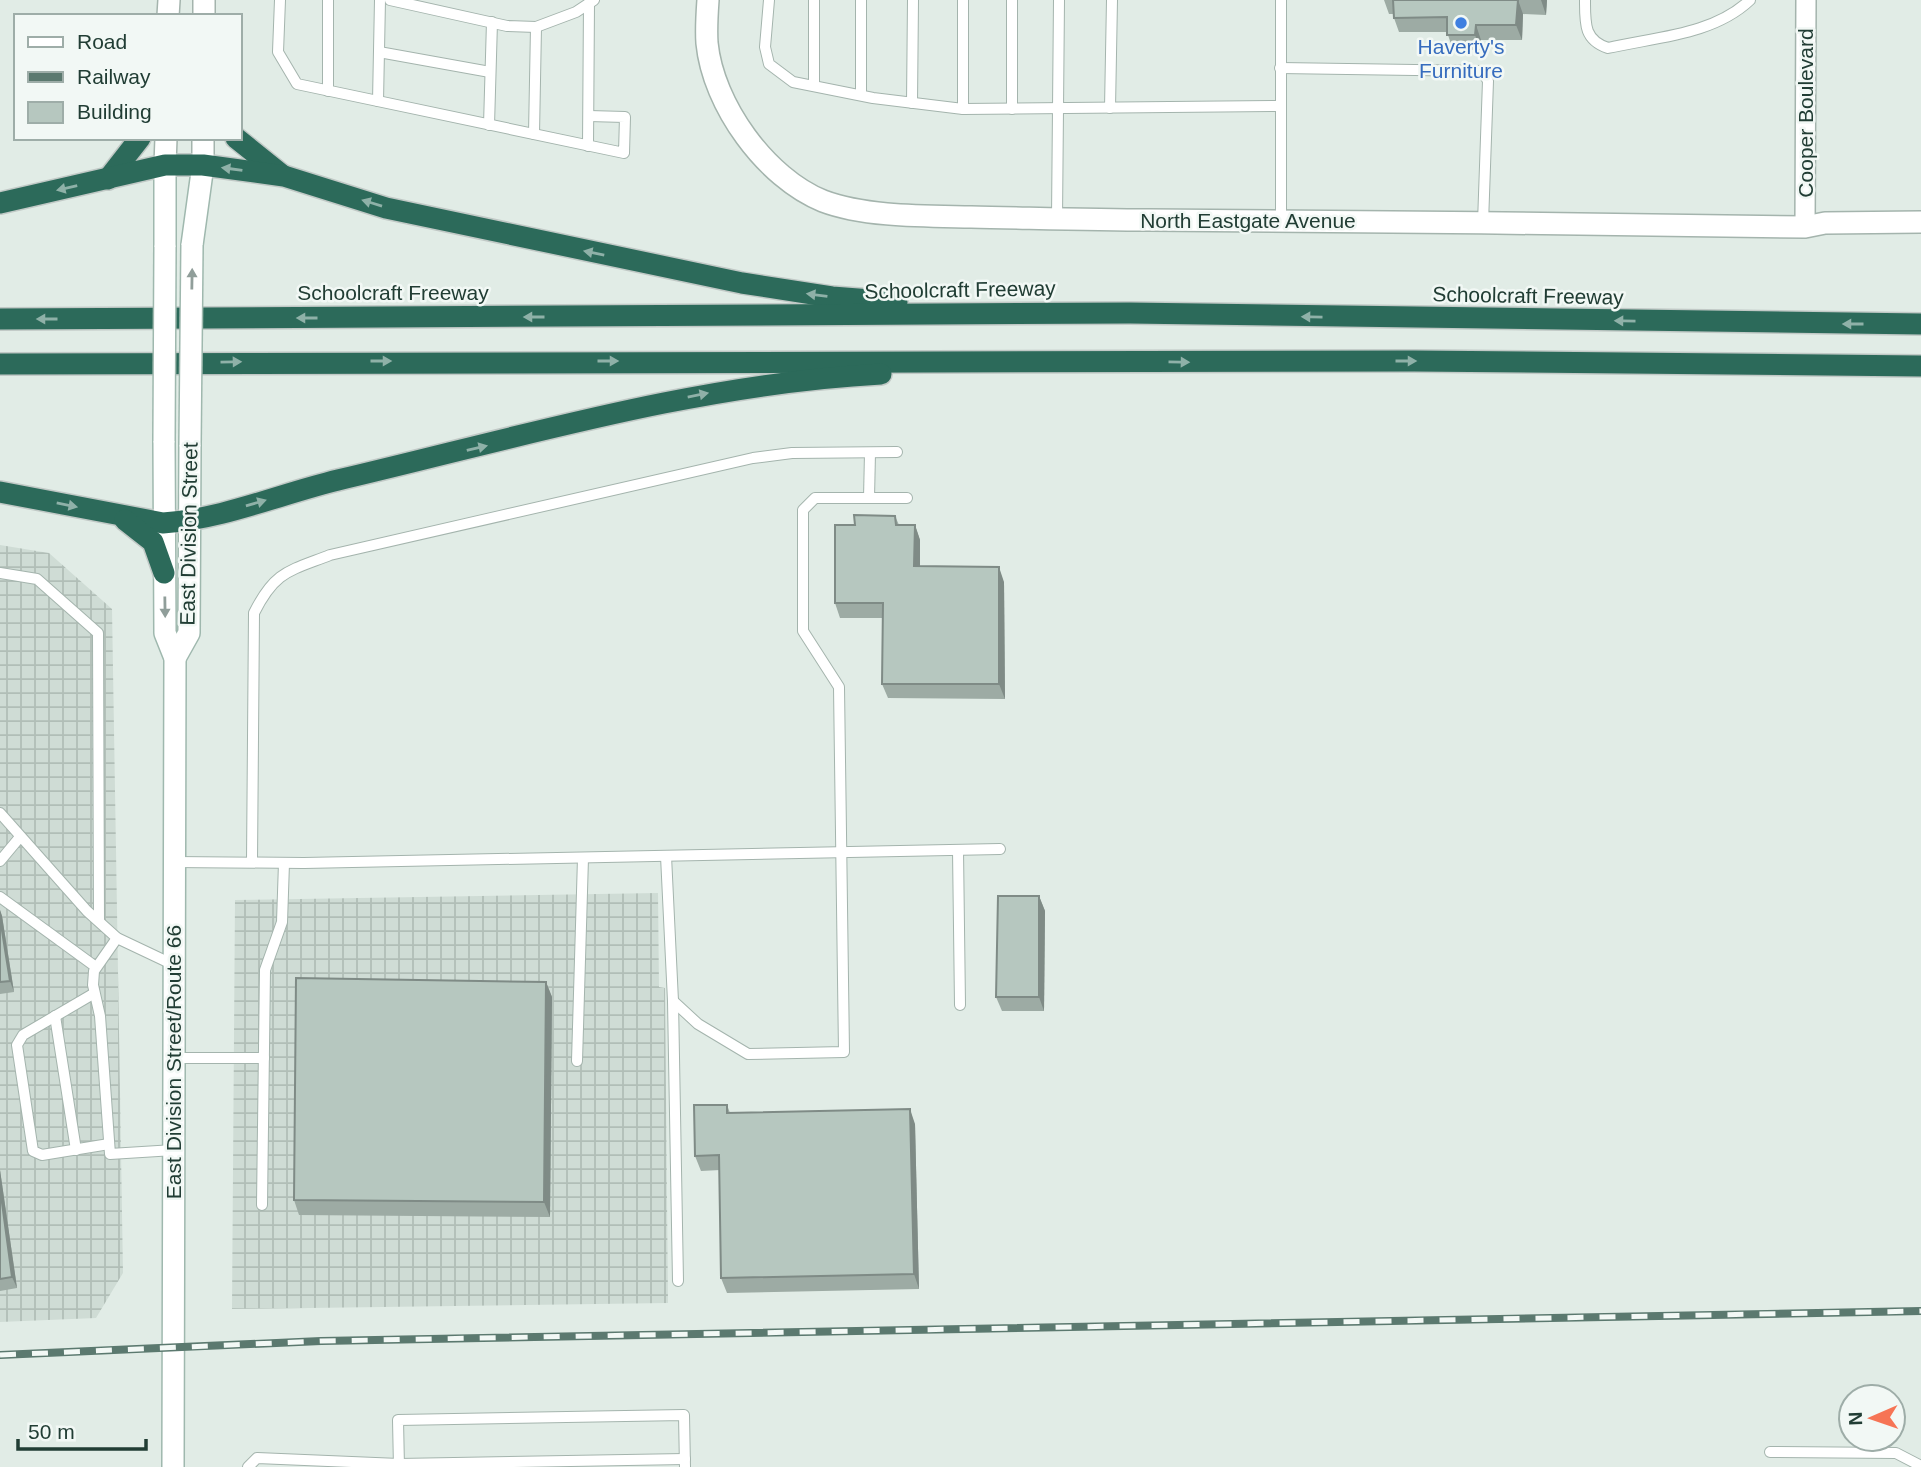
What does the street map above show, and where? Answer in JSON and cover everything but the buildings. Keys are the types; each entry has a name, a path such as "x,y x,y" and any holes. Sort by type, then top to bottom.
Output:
{"highway":[{"path":"108,179 138,140"},
{"path":"239,140 284,176"},
{"path":"0,203 165,165 203,165 284,176 386,208 772,289 863,300 1130,313"},
{"name":"Schoolcraft Freeway","path":"0,319 1130,313 1921,324"},
{"path":"0,363 1133,361 1921,366"},
{"path":"0,492 163,523 190,521 327,483 684,398 759,384 835,376 1133,361"},
{"path":"103,512 132,523 144,533 159,552 164,573"}],"main road":[{"name":"North Eastgate Avenue","path":"708,0 707,44 717,83 739,130 769,164 802,190 825,201 882,211 1056,219 1805,227 1825,223 1921,222"},
{"path":"165,165 166,140"},
{"path":"203,140 203,165"},
{"name":"East Division Street","path":"165,165 165,633 175,658"},
{"name":"East Division Street","path":"175,658 189,633 192,245 203,165"},
{"name":"East Division Street/Route 66","path":"173,1467 175,658"}],"street":[{"name":"Cooper Boulevard","path":"1805,227 1806,0"}],"lane":[{"path":"280,0 278,51 298,84 624,153 625,117 589,116"},
{"path":"328,0 328,91"},
{"path":"378,101 380,0"},
{"path":"390,0 492,22 537,27 576,12 592,1"},
{"path":"769,0 765,47 769,64 793,82 861,95 963,109 1280,106"},
{"path":"814,0 814,86"},
{"path":"861,0 861,95"},
{"path":"912,103 913,0"},
{"path":"963,0 963,109"},
{"path":"1012,0 1012,109"},
{"path":"1056,219 1059,0"},
{"path":"1110,108 1112,0"},
{"path":"1281,0 1281,221"},
{"path":"1586,0 1586,34 1594,43 1608,48 1709,26 1735,14 1750,0"},
{"path":"588,146 592,1"},
{"path":"489,125 492,22"},
{"path":"534,134 537,27"},
{"path":"379,52 491,72"},
{"path":"1280,68 1482,71 1488,81 1482,223"},
{"path":"252,862 254,613 268,587 285,572 330,555 753,458 792,453 897,452"},
{"path":"869,498 870,453"},
{"path":"673,1001 698,1024 748,1054 844,1052 839,687 803,631 803,510 815,498 907,498"},
{"path":"0,573 37,579 98,633 99,921"},
{"path":"0,813 117,938 174,965"},
{"path":"0,861 20,837"},
{"path":"174,862 284,863 1000,849"},
{"path":"958,850 960,1005"},
{"path":"666,856 673,1001 678,1281"},
{"path":"577,1061 583,858"},
{"path":"262,1205 265,970 282,922 284,863"},
{"path":"0,897 96,967"},
{"path":"117,938 96,967 93,994 100,1016 110,1154 174,1150"},
{"path":"93,994 23,1035 17,1045 33,1151 42,1155 110,1144"},
{"path":"55,1016 76,1150"},
{"path":"174,1058 264,1058"},
{"path":"248,1467 257,1458 399,1465 685,1463 684,1415 398,1420 399,1465"},
{"path":"1770,1452 1896,1453 1921,1466"}],"shaded area":[{"path":"0,545 49,553 112,609 123,1273 96,1318 0,1322"},
{"path":"658,893 659,987 665,988 668,1303 232,1309 235,900"}],"railway":[{"path":"0,1355 321,1341 1921,1311"}],"place":[{"name":"Haverty's Furniture","path":"1461,23"}]}
